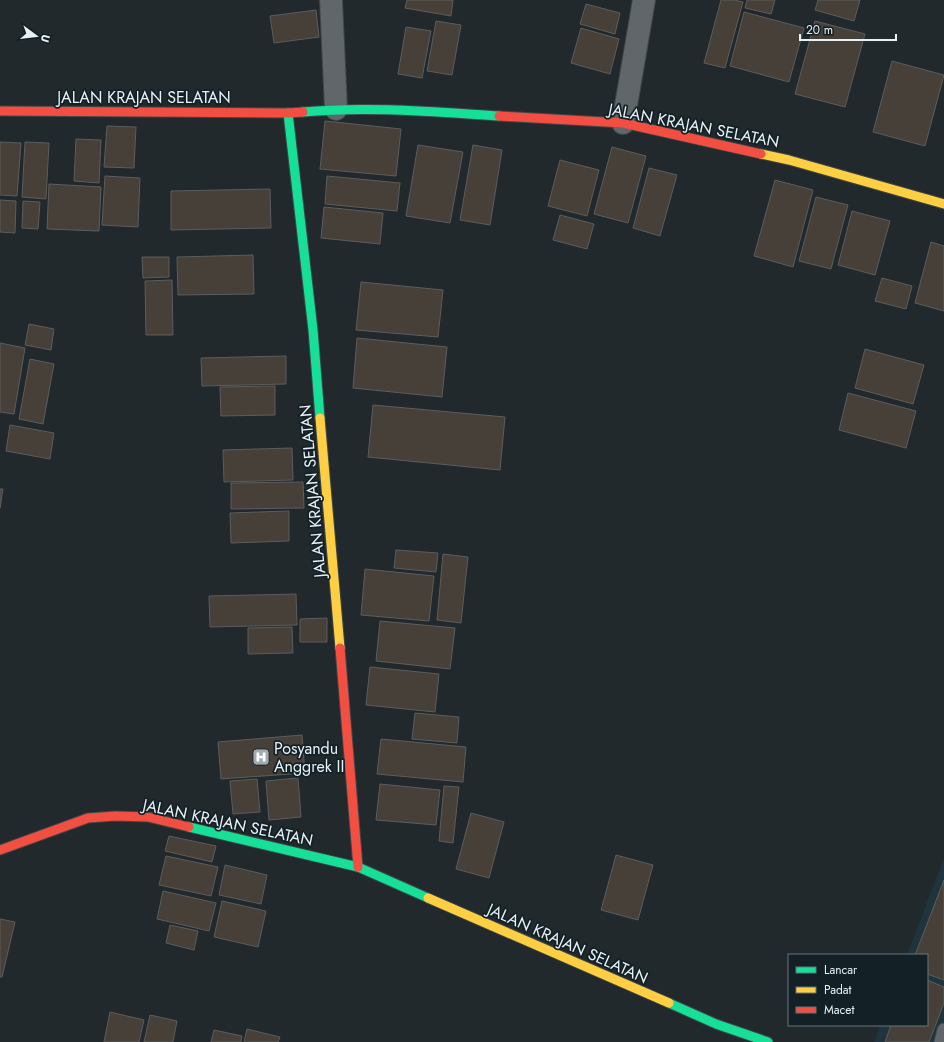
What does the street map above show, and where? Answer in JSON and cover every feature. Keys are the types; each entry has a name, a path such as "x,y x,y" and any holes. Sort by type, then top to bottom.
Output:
{"street":[{"path":"331,0 336,109"},
{"path":"623,123 644,0"},
{"name":"JALAN KRAJAN SELATAN","path":"0,111 288,113 336,109 432,112 623,123 789,160 944,204"},
{"name":"JALAN KRAJAN SELATAN","path":"288,113 313,330 358,867"},
{"name":"JALAN KRAJAN SELATAN","path":"0,850 88,818 122,816 148,817 358,867 716,1024 768,1042"}],"lane":[{"path":"941,1042 944,1030"}],"shaded area":[{"path":"944,858 944,1042 874,1042 880,1026 928,1026 928,954 907,954"}],"building":[{"path":"407,0 453,0 451,16 405,8"},
{"path":"721,0 743,2 725,68 704,63"},
{"path":"747,0 775,0 771,14 745,8"},
{"path":"818,0 860,0 854,21 815,10"},
{"path":"586,4 620,13 615,34 580,24"},
{"path":"316,10 319,37 274,43 270,16"},
{"path":"744,12 804,28 789,82 730,66"},
{"path":"436,21 461,25 452,75 427,71"},
{"path":"815,21 865,34 845,107 795,94"},
{"path":"406,27 431,31 422,78 398,74"},
{"path":"581,28 619,39 610,74 571,63"},
{"path":"892,61 944,75 925,146 873,132"},
{"path":"325,121 401,129 396,176 320,169"},
{"path":"107,126 136,127 134,168 104,167"},
{"path":"76,139 101,140 99,183 74,181"},
{"path":"0,142 21,143 17,196 0,195"},
{"path":"25,142 49,143 46,199 22,197"},
{"path":"418,145 463,152 450,223 406,216"},
{"path":"473,145 502,150 490,225 460,220"},
{"path":"612,147 646,156 628,223 594,214"},
{"path":"560,160 599,170 587,216 548,206"},
{"path":"649,168 677,175 660,236 633,228"},
{"path":"105,176 140,178 138,227 102,225"},
{"path":"327,176 400,183 397,211 325,204"},
{"path":"775,180 813,190 793,267 754,256"},
{"path":"49,184 101,187 99,231 47,229"},
{"path":"270,189 271,228 171,230 171,191"},
{"path":"816,197 848,205 831,269 799,261"},
{"path":"0,200 16,201 15,233 0,232"},
{"path":"23,201 40,202 38,229 22,228"},
{"path":"324,207 383,213 380,244 321,238"},
{"path":"852,211 890,221 875,275 838,265"},
{"path":"560,215 594,224 587,249 553,240"},
{"path":"931,242 944,246 944,311 915,303"},
{"path":"253,255 254,294 178,295 177,257"},
{"path":"142,257 169,257 169,277 143,278"},
{"path":"882,278 912,286 906,309 875,301"},
{"path":"172,280 173,335 146,335 145,281"},
{"path":"361,282 443,290 438,337 356,330"},
{"path":"29,324 54,329 51,350 25,345"},
{"path":"357,338 447,347 442,397 353,388"},
{"path":"0,343 25,348 14,414 0,412"},
{"path":"865,349 924,365 913,404 855,388"},
{"path":"286,356 286,384 202,386 201,358"},
{"path":"30,359 54,364 43,424 19,419"},
{"path":"275,386 275,415 221,416 220,387"},
{"path":"848,393 916,411 906,448 839,430"},
{"path":"373,405 505,417 500,470 368,457"},
{"path":"10,425 54,433 50,459 6,451"},
{"path":"292,448 293,480 224,482 223,450"},
{"path":"303,482 304,508 231,509 231,483"},
{"path":"0,489 3,489 0,508"},
{"path":"289,511 289,541 231,543 230,513"},
{"path":"396,550 438,553 436,572 394,568"},
{"path":"443,554 468,557 461,623 437,620"},
{"path":"365,569 434,576 429,621 361,615"},
{"path":"296,594 297,625 210,627 209,596"},
{"path":"327,618 327,642 300,642 300,619"},
{"path":"380,621 455,628 450,669 376,661"},
{"path":"292,627 293,653 248,654 248,628"},
{"path":"370,667 439,674 435,712 366,705"},
{"path":"415,713 459,717 457,743 412,739"},
{"name":"Posyandu Anggrek II","path":"302,735 305,773 221,779 218,742"},
{"path":"381,739 466,747 463,782 377,774"},
{"path":"298,778 301,817 269,820 266,781"},
{"path":"257,779 260,812 233,814 230,781"},
{"path":"380,784 440,790 436,825 376,820"},
{"path":"444,786 459,787 453,843 439,841"},
{"path":"471,813 504,822 489,878 456,869"},
{"path":"169,836 216,846 212,862 165,851"},
{"path":"616,855 653,865 638,920 601,910"},
{"path":"166,856 218,867 211,896 159,885"},
{"path":"225,865 267,875 261,904 219,895"},
{"path":"944,880 944,980 928,974 928,954 915,954"},
{"path":"163,891 216,903 209,931 157,919"},
{"path":"222,901 266,911 258,947 214,937"},
{"path":"0,919 15,922 2,977 0,977"},
{"path":"170,925 198,931 194,950 166,943"},
{"path":"928,980 944,987 944,1003 929,1042 885,1042 891,1026 928,1026"},
{"path":"110,1012 144,1020 139,1042 104,1042"},
{"path":"150,1015 177,1021 173,1042 144,1042"},
{"path":"247,1029 280,1037 278,1042 244,1042"},
{"path":"214,1030 242,1036 241,1042 211,1042"}],"traffic: fast":[{"path":"303,112 327,110 426,111 499,116"},
{"path":"288,113 313,330 320,418"},
{"path":"189,827 358,867 428,898"},
{"path":"669,1003 716,1024 768,1042"}],"traffic: slow":[{"path":"761,154 789,160 944,204"},
{"path":"320,418 340,648"},
{"path":"428,898 669,1003"}],"traffic: jam":[{"path":"0,111 303,112"},
{"path":"499,116 623,123 761,154"},
{"path":"340,648 358,867"},
{"path":"0,850 88,818 115,816 148,817 189,827"}],"place":[{"name":"Posyandu Anggrek II","path":"261,757"}]}
